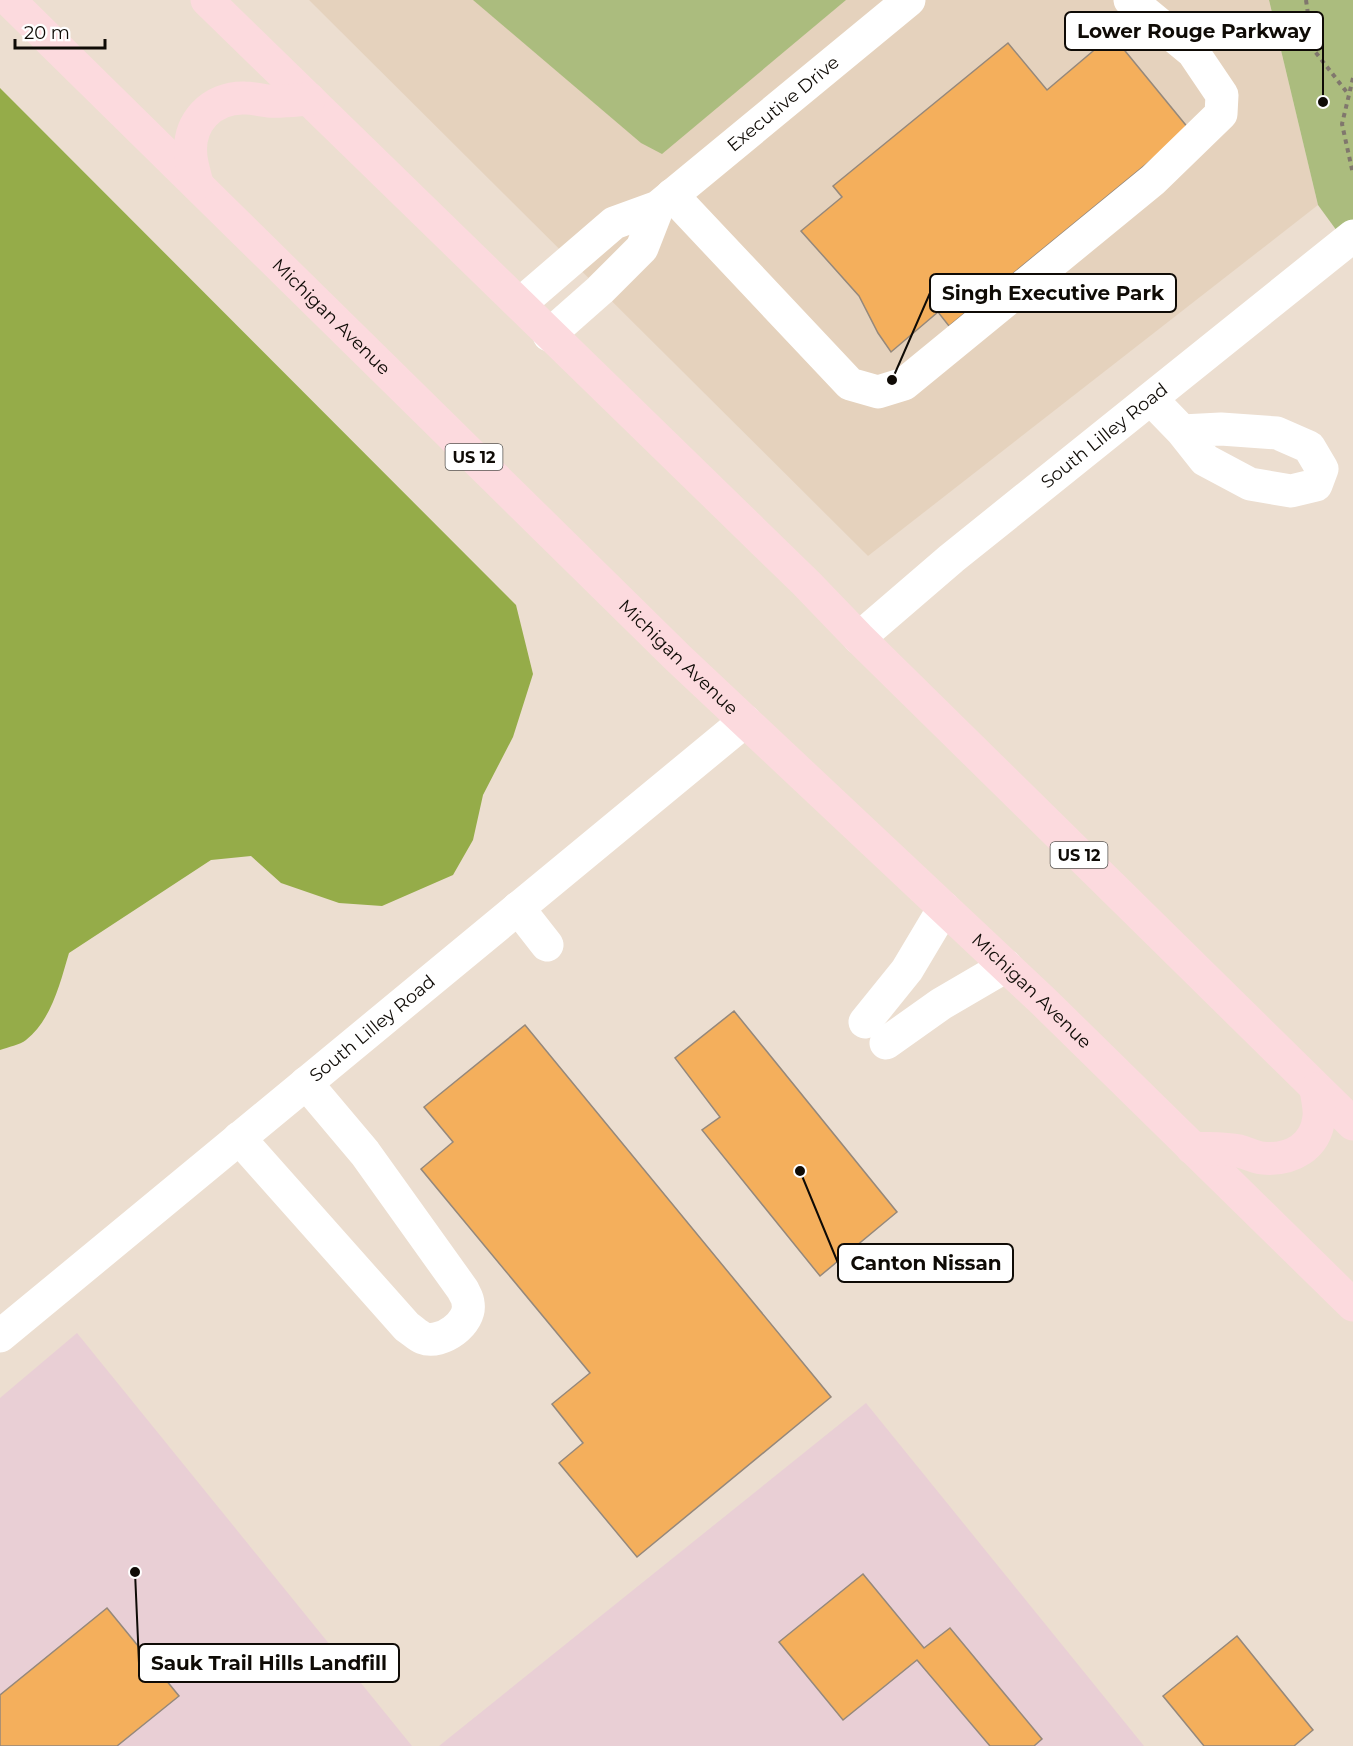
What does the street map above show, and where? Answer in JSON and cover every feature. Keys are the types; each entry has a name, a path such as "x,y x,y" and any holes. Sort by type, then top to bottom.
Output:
{"main road":[{"name":"Michigan Avenue","path":"9,0 678,658 1006,966 1353,1305"},
{"name":"US 12","path":"207,0 807,584 859,638 1353,1124"},
{"path":"197,184 191,156 191,140 200,116 226,100 309,99"},
{"path":"1192,1148 1237,1151 1261,1158 1276,1158 1299,1153 1316,1132 1319,1115 1316,1089"}],"street":[{"name":"Executive Drive","path":"520,304 614,223 665,201 909,0"},
{"path":"665,201 850,384 878,392 904,384 1153,180 1221,114 1222,95 1193,52 1130,0"},
{"name":"Executive Drive","path":"549,335 600,290 642,248 665,201"},
{"name":"South Lilley Road","path":"859,638 952,558 1152,400 1353,236"},
{"path":"1152,400 1182,431"},
{"name":"South Lilley Road","path":"0,1336 745,721"},
{"path":"518,908 547,945"},
{"path":"944,908 907,970 876,1032 941,1004 1006,966"},
{"path":"239,1138 407,1327 423,1338 439,1339 452,1333 468,1312 469,1303 463,1290 372,1162 306,1083"}],"path":[{"path":"1306,0 1313,49 1349,94"},
{"path":"1353,78 1342,124 1353,174"}],"shaded area":[{"path":"309,0 1269,0 1318,205 868,556"},
{"path":"77,1333 412,1746 0,1746 0,1398"},
{"path":"866,1403 1144,1746 439,1746"}],"green space":[{"path":"473,0 846,0 662,154 641,143"},
{"path":"1269,0 1353,0 1353,253 1318,205"},
{"path":"0,88 516,605 533,674 513,737 483,795 473,840 453,875 382,906 339,903 281,883 251,856 211,860 69,953 54,1000 42,1022 23,1042 0,1050"}],"building":[{"path":"1112,35 1189,129 949,326 938,312 891,352 878,333 859,296 801,231 842,197 833,186 1008,43 1047,90"},
{"path":"734,1011 897,1212 820,1276 702,1130 720,1117 675,1058"},
{"path":"525,1025 831,1397 637,1557 559,1463 583,1443 552,1404 590,1373 421,1169 453,1142 424,1107"},
{"path":"863,1574 924,1648 950,1628 1042,1739 1034,1746 990,1746 917,1660 843,1720 779,1642"},
{"path":"107,1608 179,1696 117,1746 0,1746 0,1695"},
{"path":"1237,1636 1313,1730 1294,1746 1204,1746 1163,1696"}],"place":[{"name":"Lower Rouge Parkway","path":"1323,102"},
{"name":"Singh Executive Park","path":"892,380"},
{"name":"Canton Nissan","path":"800,1171"},
{"name":"Sauk Trail Hills Landfill","path":"135,1572"}]}
